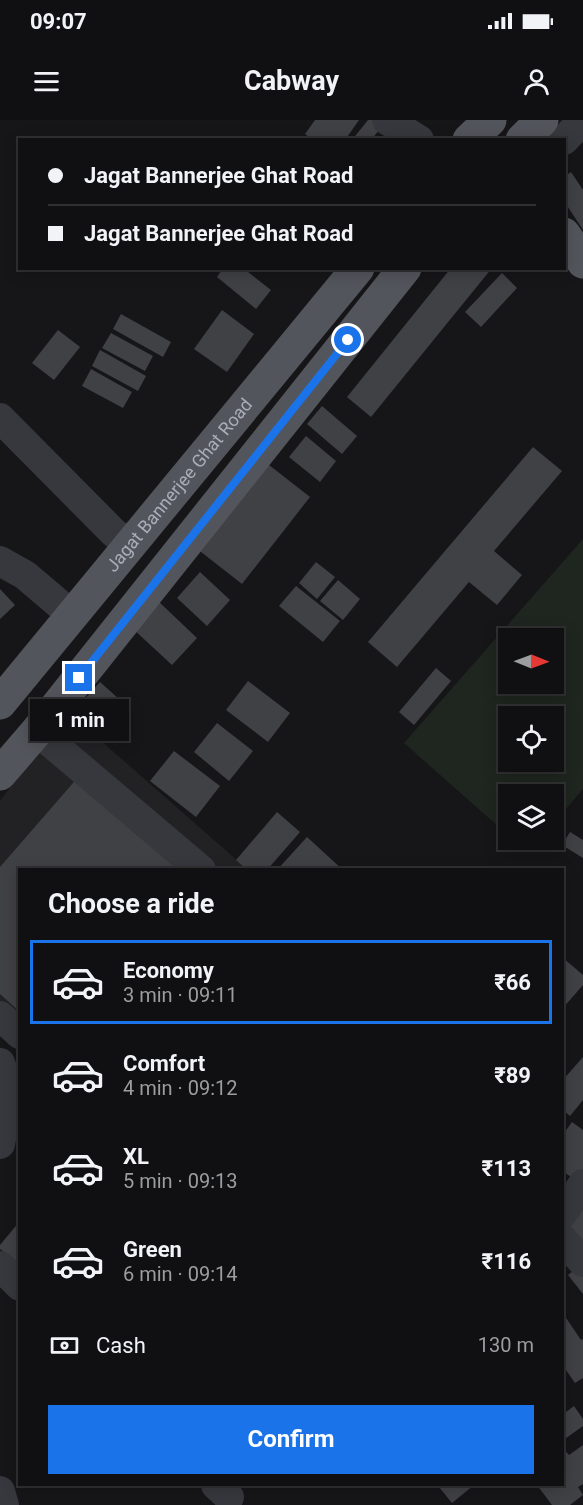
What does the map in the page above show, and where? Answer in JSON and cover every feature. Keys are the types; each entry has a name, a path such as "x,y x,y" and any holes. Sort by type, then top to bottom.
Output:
{"main road":[{"path":"471,138 490,120"},
{"path":"501,120 508,138"},
{"path":"524,138 542,120"},
{"path":"566,237 583,262"},
{"name":"Jagat Bannerjee Ghat Road","path":"2,696 130,546 356,270"},
{"path":"0,774 37,731 403,270"}],"street":[{"path":"387,120 415,138"},
{"path":"566,138 583,120"},
{"path":"0,418 113,532 130,546"},
{"path":"0,561 25,575 72,615"},
{"path":"37,731 199,868"},
{"path":"0,1016 18,1032"},
{"path":"0,1063 10,1090 0,1144"},
{"path":"564,1211 583,1184"},
{"path":"564,1241 583,1262"},
{"path":"0,1266 18,1284"},
{"path":"0,1491 4,1505"}],"shaded area":[{"path":"583,539 583,789 564,811 564,784 498,784 498,826 404,743 498,636 498,694 564,694 564,628 505,628"},
{"path":"67,711 246,868 18,868 18,1051 0,1033 0,801"}],"building":[{"path":"315,120 359,120 346,138 310,138 305,134"},
{"path":"368,120 378,120 384,124 373,138 354,138"},
{"path":"571,172 583,190 583,230 566,204 566,176"},
{"path":"222,270 246,270 271,290 256,309 217,277"},
{"path":"449,270 490,270 371,417 347,397"},
{"path":"502,273 517,288 481,327 465,312"},
{"path":"222,310 254,334 227,372 194,349"},
{"path":"121,314 171,342 163,357 113,329"},
{"path":"58,330 80,347 54,380 32,363"},
{"path":"111,333 153,356 145,371 102,348"},
{"path":"100,350 146,376 138,391 92,366"},
{"path":"91,369 132,392 123,408 82,386"},
{"path":"322,406 357,436 342,454 307,424"},
{"path":"306,436 336,461 320,482 289,457"},
{"path":"533,447 562,471 494,551 522,575 497,605 469,582 397,667 368,642"},
{"path":"264,461 310,497 242,584 196,548"},
{"path":"316,562 335,577 317,599 299,583"},
{"path":"200,572 230,600 207,626 177,598"},
{"path":"338,580 360,599 343,620 320,601"},
{"path":"296,586 340,621 323,642 279,606"},
{"path":"0,589 15,605 0,619"},
{"path":"157,600 197,638 172,665 131,627"},
{"path":"436,668 451,681 414,725 399,712"},
{"path":"248,681 290,713 268,742 226,710"},
{"path":"100,682 128,707 108,729 80,704"},
{"path":"217,723 253,751 229,781 194,752"},
{"path":"174,751 220,786 196,817 150,781"},
{"path":"80,775 187,868 18,868 18,1010 0,994 0,867"},
{"path":"277,812 300,832 269,868 245,868 236,860"},
{"path":"570,832 583,840 583,858 564,846"},
{"path":"307,837 341,868 279,868"},
{"path":"564,959 583,975 583,985 564,1007"},
{"path":"583,1057 583,1100 570,1116 564,1111 564,1079"},
{"path":"572,1122 583,1130 583,1176 579,1182 564,1172 564,1133"},
{"path":"583,1202 583,1249 564,1229 564,1225"},
{"path":"18,1223 18,1262 0,1249 0,1245"},
{"path":"583,1263 583,1294 568,1275"},
{"path":"564,1315 581,1340 583,1339 583,1378 575,1383 566,1370 564,1372"},
{"path":"574,1406 583,1419 583,1426 564,1440 564,1414"},
{"path":"583,1445 583,1484 578,1487 583,1495 570,1505 552,1505 538,1486 564,1486 564,1449 569,1455"},
{"path":"440,1486 473,1486 452,1503"}],"route":[{"path":"79,678 348,340"}]}
